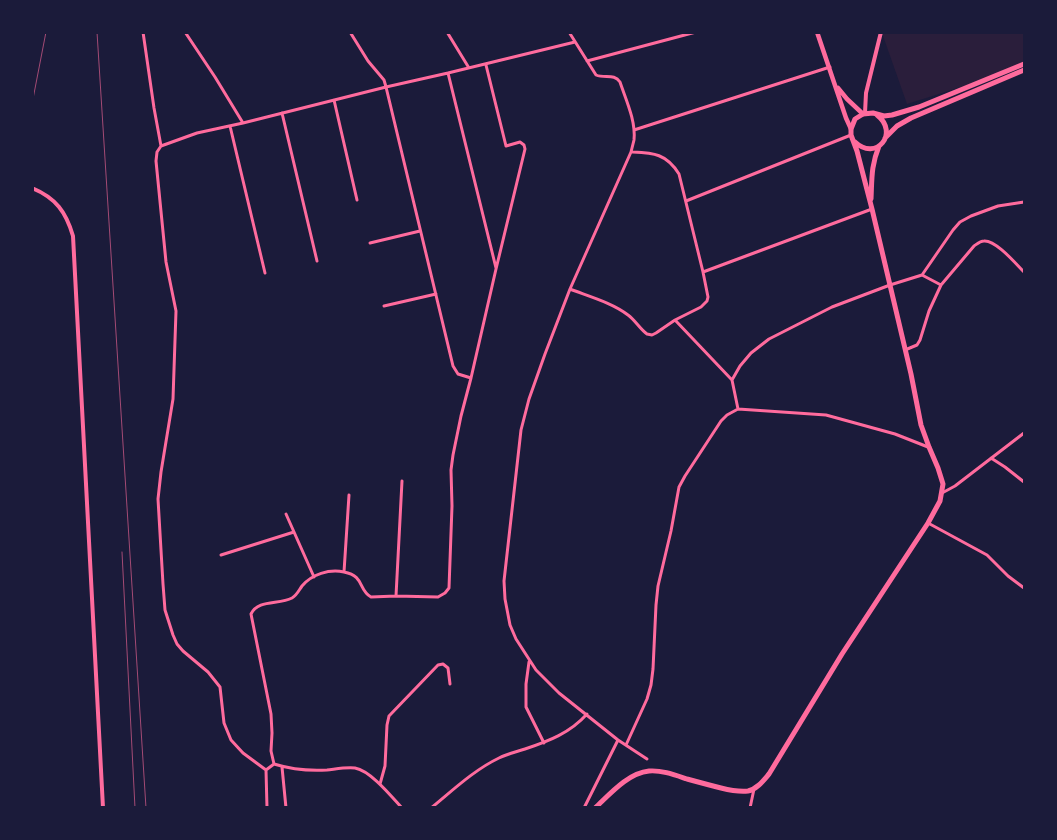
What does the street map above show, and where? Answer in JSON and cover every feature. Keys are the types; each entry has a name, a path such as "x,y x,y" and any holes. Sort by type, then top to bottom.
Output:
{"main road":[{"path":"595,808 630,778 649,771 665,772 726,789 748,791 759,785 769,774 842,654 928,523 940,501 943,484 921,425 872,207 852,138 851,128 818,32"},
{"path":"851,128 860,115 876,114 884,116 919,108 1024,64"},
{"path":"872,207 872,170 875,157 879,146 897,126 911,118 1024,70"},
{"path":"836,86 864,114"},
{"path":"876,114 885,124 887,134 885,138"},
{"path":"852,138 861,147 875,148 879,146"}],"street":[{"path":"143,32 161,146"},
{"path":"185,32 243,123"},
{"path":"350,32 368,61 384,80 454,366 458,374 471,378"},
{"path":"447,32 469,68"},
{"path":"569,32 596,75 612,76 620,82 634,130 634,139 631,152 570,289 529,399 521,430 505,563 505,599 510,625 516,639 536,670 554,688 618,740 647,759"},
{"path":"587,61 696,32"},
{"path":"864,114 866,93 881,32"},
{"path":"266,770 242,753 231,740 224,723 220,687 208,672 177,644 165,610 158,499 160,472 173,398 176,311 166,262 156,161 157,152 161,146 198,132 243,123 575,42"},
{"path":"274,764 270,752 271,714 251,614 253,610 258,606 294,597 306,582 326,572 344,572 356,578 360,581 367,595 371,597 438,597 445,593 448,588 453,455 525,149 524,145 520,142 506,146 486,64"},
{"path":"634,130 830,67"},
{"path":"448,74 496,269"},
{"path":"334,100 357,200"},
{"path":"282,113 317,261"},
{"path":"230,126 265,273"},
{"path":"686,201 852,138"},
{"path":"570,289 594,298 630,316 647,334 656,333 675,320 701,307 707,301 708,297 703,272 679,174 665,158 657,155 631,152"},
{"path":"32,188 47,195 58,204 73,236 103,808"},
{"path":"732,380 740,366 751,353 769,339 832,307 922,274 960,222 998,206 1024,202"},
{"path":"703,272 872,207"},
{"path":"370,242 420,231"},
{"path":"905,350 917,345 929,310 941,286 980,241 986,240 994,244 1024,272"},
{"path":"922,274 941,286"},
{"path":"384,306 436,294"},
{"path":"675,320 732,380 738,409"},
{"path":"626,745 647,700 651,685 658,586 679,487 716,428 728,415 738,409 826,415 895,434 929,447"},
{"path":"942,493 955,486 1024,433"},
{"path":"991,458 1024,482"},
{"path":"396,596 402,481"},
{"path":"344,572 349,495"},
{"path":"286,514 314,577"},
{"path":"928,523 987,555 1008,576 1024,588"},
{"path":"221,555 294,532"},
{"path":"529,661 526,707 544,743"},
{"path":"380,784 385,766 389,716 438,665 443,664 448,668 450,684"},
{"path":"431,808 464,781 500,757 544,743 567,732 588,714"},
{"path":"584,808 618,740"},
{"path":"266,770 274,764"},
{"path":"274,764 282,767 318,770 354,768 380,784 402,808"},
{"path":"282,767 286,808"},
{"path":"266,770 267,808"},
{"path":"750,808 754,788"}],"shaded area":[{"path":"882,33 1024,33 1024,62 980,81 907,104"}],"railway":[{"path":"32,104 46,32"},
{"path":"97,32 146,808"},
{"path":"122,552 135,808"}]}
